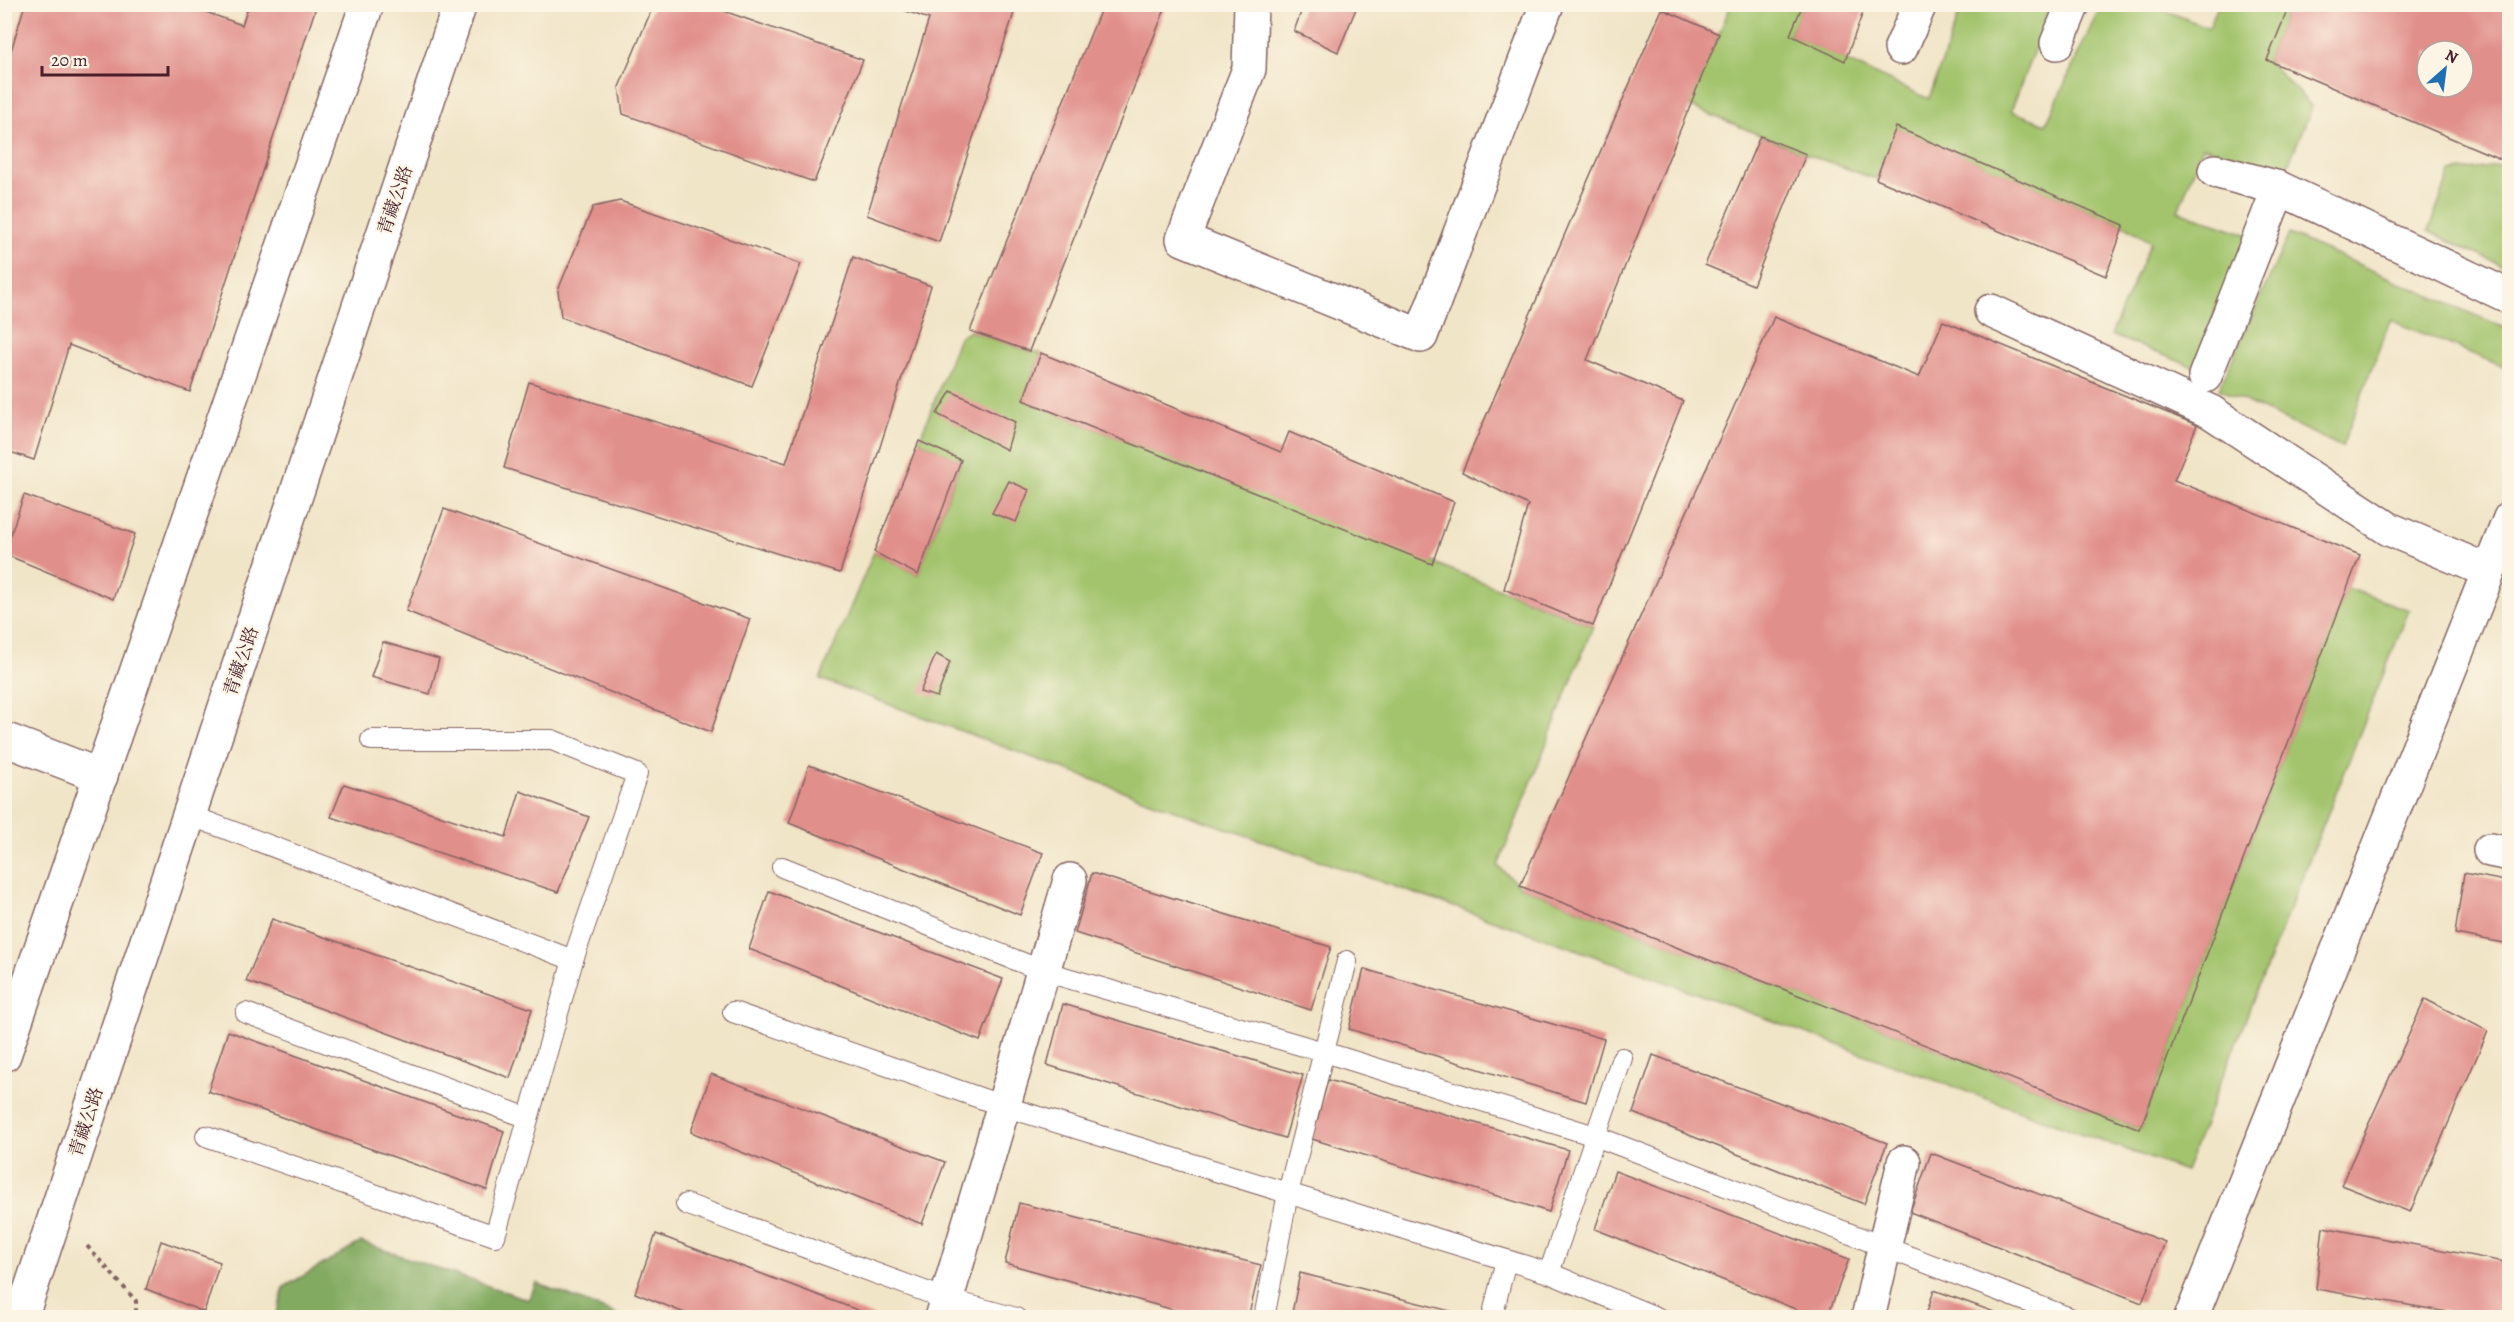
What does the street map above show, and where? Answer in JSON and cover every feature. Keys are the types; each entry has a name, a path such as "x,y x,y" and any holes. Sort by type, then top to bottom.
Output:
{"main road":[{"path":"4,1055 367,4"},
{"name":"青藏公路","path":"21,1317 460,4"},
{"path":"1251,4 1249,69 1183,239 1421,336 1547,4"},
{"path":"1901,48 1920,4"},
{"path":"2057,42 2073,4"},
{"path":"2215,171 2279,188 2510,297"},
{"path":"2205,376 2279,188"},
{"path":"1991,311 2211,412 2389,529 2488,571"},
{"path":"2191,1317 2510,518"},
{"path":"4,739 101,776"},
{"path":"943,1308 1070,880"},
{"path":"1868,1317 1904,1162"}],"lane":[{"path":"206,1136 495,1236 573,960 637,774 552,740 371,740"},
{"path":"189,815 573,960"},
{"path":"782,867 1042,971 1324,1052 1595,1136 2070,1317"},
{"path":"1264,1317 1288,1193 1347,962"},
{"path":"733,1012 1003,1106 1550,1273 1658,1317"},
{"path":"246,1013 528,1118"},
{"path":"1550,1273 1622,1058"},
{"path":"686,1204 943,1308 1016,1317"},
{"path":"1492,1317 1506,1260"}],"path":[{"path":"56,1212 136,1301 136,1317"}],"green space":[{"path":"2290,4 2267,60 2312,107 2286,170 2203,147 2178,211 2249,235 2194,367 2111,335 2151,242 2124,225 1897,128 1876,179 1806,154 1689,106 1731,5 1803,5 1790,35 1929,99 1962,5 2051,5 2011,111 2046,124 2101,5 2152,5 2209,28 2218,5"},
{"path":"2509,164 2509,269 2428,231 2450,173"},
{"path":"2289,234 2509,330 2509,347 2502,366 2390,320 2342,447 2219,389"},
{"path":"970,331 1041,353 1023,400 1593,626 1498,866 1520,886 2140,1129 2347,588 2409,610 2185,1171 1550,940 1199,819 820,679 874,552 918,575 961,461 919,441 959,337"},
{"path":"361,1242 529,1300 536,1283 618,1315 617,1318 276,1317 284,1287"}],"building":[{"path":"25,4 183,4 242,25 249,4 317,4 190,392 69,345 34,460 4,450 4,74"},
{"path":"654,4 704,4 863,60 814,182 623,114 619,87"},
{"path":"886,4 1017,4 939,242 867,215 929,19"},
{"path":"1103,4 1167,4 1029,351 970,331"},
{"path":"1304,4 1358,4 1338,52 1294,31"},
{"path":"1803,4 1866,4 1845,61 1790,35"},
{"path":"2290,4 2510,4 2510,163 2267,60"},
{"path":"1662,9 1719,34 1587,360 1683,401 1593,626 1504,589 1528,505 1462,472"},
{"path":"1896,127 2124,225 2106,276 1876,179"},
{"path":"1760,136 1806,154 1753,285 1705,265"},
{"path":"620,201 801,264 752,386 561,317 558,290 593,207"},
{"path":"853,257 931,286 840,573 504,468 529,382 786,463"},
{"path":"1774,317 1919,377 1943,321 2197,425 2174,480 2360,555 2140,1129 1520,886"},
{"path":"1041,353 1281,452 1289,432 1454,502 1432,564 1023,400"},
{"path":"951,391 1015,422 1007,450 937,414"},
{"path":"919,441 961,460 918,575 874,552"},
{"path":"1009,481 1029,490 1016,522 992,513"},
{"path":"24,495 135,534 113,599 4,554"},
{"path":"444,509 750,619 711,732 406,611"},
{"path":"383,642 439,659 430,694 371,677"},
{"path":"936,654 950,662 937,697 920,692"},
{"path":"809,765 1043,853 1020,915 789,823"},
{"path":"344,784 506,837 520,791 589,817 558,892 331,817"},
{"path":"1092,873 1331,947 1311,1010 1075,933"},
{"path":"2464,873 2510,882 2510,944 2455,934"},
{"path":"769,891 1003,979 980,1041 749,949"},
{"path":"272,919 532,1009 510,1078 246,981"},
{"path":"1364,969 1604,1039 1586,1102 1349,1029"},
{"path":"2425,999 2488,1031 2410,1212 2341,1185"},
{"path":"1063,1004 1303,1075 1285,1138 1047,1065"},
{"path":"228,1031 504,1131 487,1190 208,1091"},
{"path":"1653,1055 1887,1143 1864,1204 1633,1113"},
{"path":"711,1074 945,1162 922,1224 691,1132"},
{"path":"1328,1080 1568,1150 1549,1212 1312,1139"},
{"path":"1931,1153 2165,1242 2142,1303 1910,1212"},
{"path":"1615,1171 1849,1259 1827,1318 1818,1318 1595,1229"},
{"path":"1019,1203 1261,1265 1248,1318 1203,1318 1005,1263"},
{"path":"2323,1227 2510,1263 2510,1318 2482,1318 2316,1289"},
{"path":"656,1234 876,1318 697,1318 635,1293"},
{"path":"161,1241 220,1262 204,1312 146,1289"},
{"path":"1300,1273 1474,1317 1474,1318 1291,1318"},
{"path":"1934,1290 2008,1317 2008,1318 1925,1318"},
{"path":"1522,1311 1542,1317 1542,1318 1520,1318"}]}
